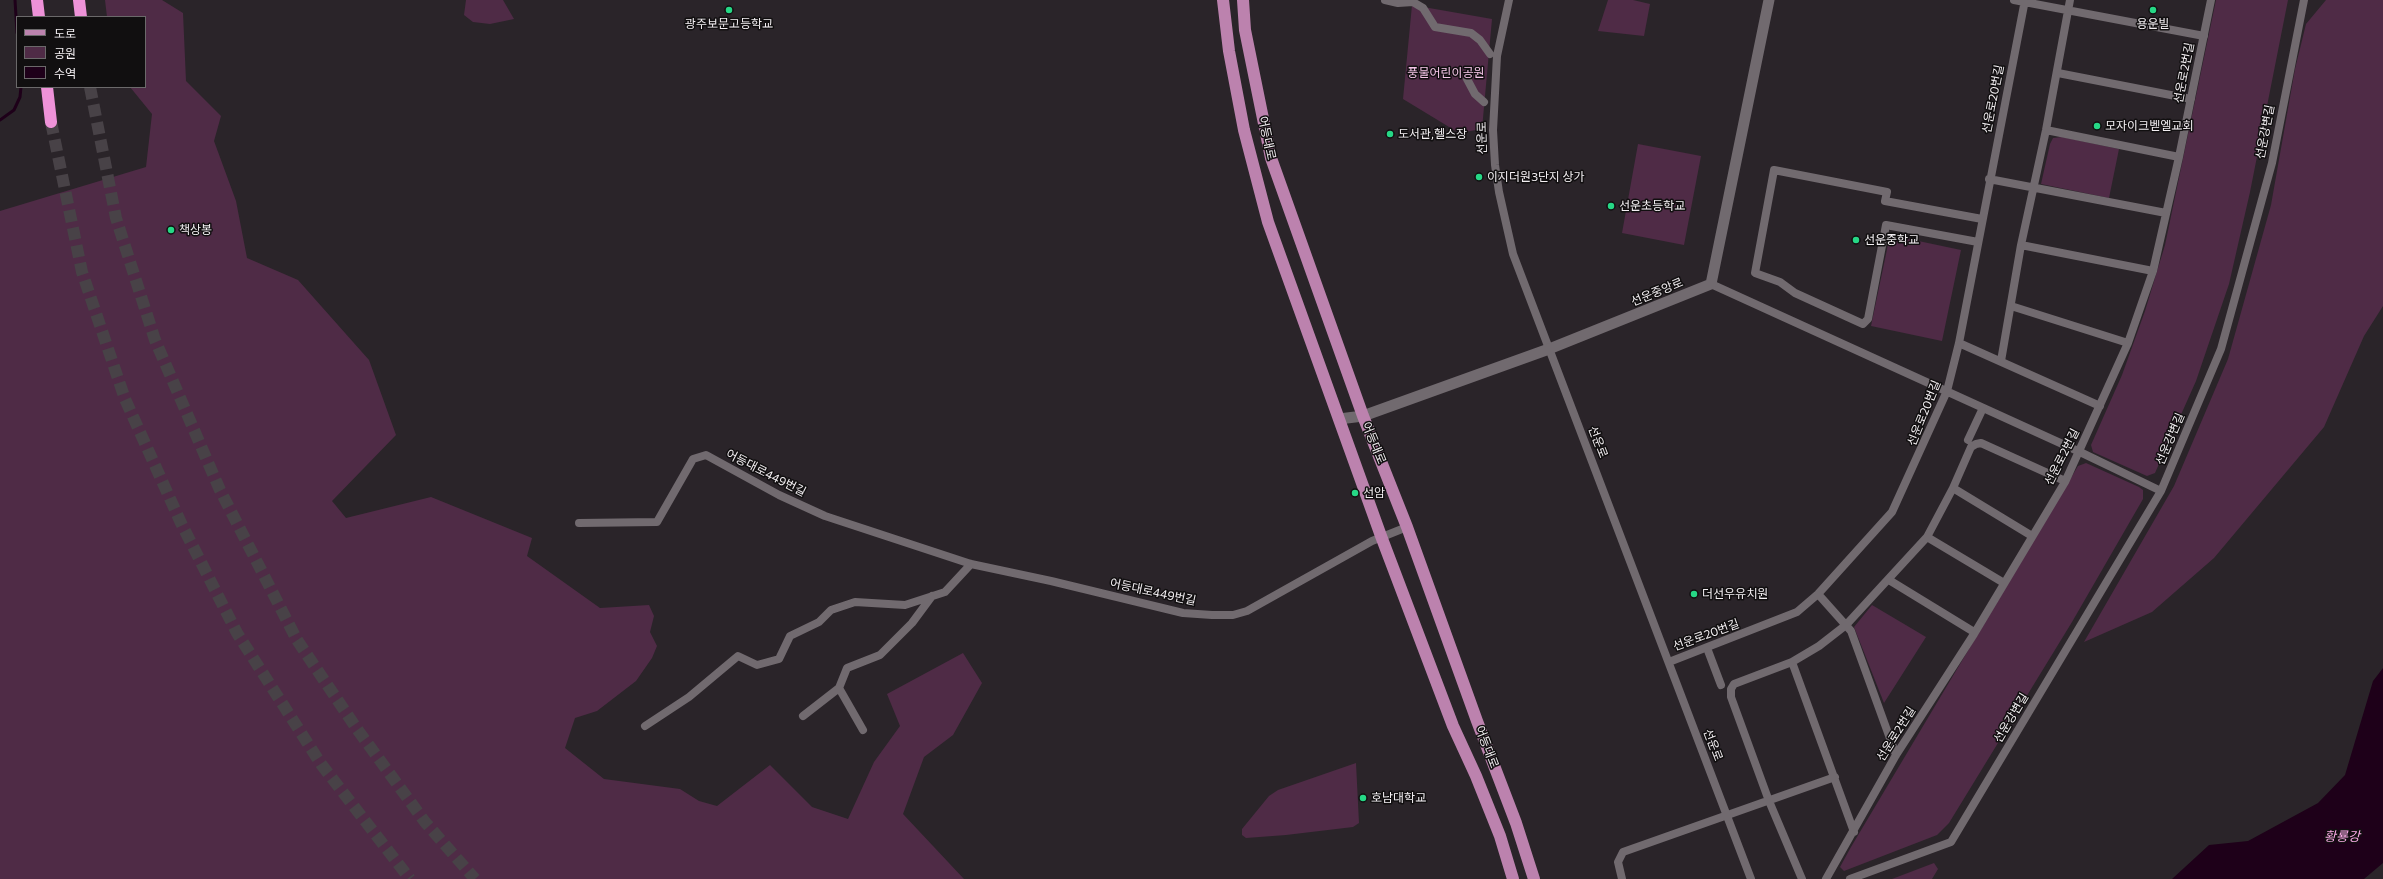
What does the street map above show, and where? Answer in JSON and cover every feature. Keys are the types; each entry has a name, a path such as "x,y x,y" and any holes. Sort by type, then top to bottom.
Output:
{"highway":[{"path":"37,0 38,16"},
{"path":"79,0 81,16"},
{"path":"47,88 51,122"}],"main road":[{"name":"어등대로","path":"1223,0 1229,51 1251,161 1268,222 1382,536 1453,726 1476,776 1495,823 1513,879"},
{"name":"어등대로","path":"1243,0 1245,30 1270,158 1363,416 1407,527 1477,721 1516,823 1534,879"}],"street":[{"path":"1385,0 1398,3 1413,2 1422,8 1435,27 1471,33 1480,40 1490,54"},
{"name":"선운로","path":"1509,0 1497,56 1494,105 1495,165 1513,254 1751,879"},
{"path":"1769,0 1711,284 2080,452 2161,492"},
{"path":"2014,0 2204,36"},
{"path":"2001,361 2021,245 2058,73 2070,0"},
{"name":"선운로2번길","path":"1826,879 1854,832 1896,755 1974,632 2065,481 2080,452 2128,343 2152,271 2166,213 2191,99 2210,0"},
{"name":"선운강변길","path":"1850,879 1951,842 2161,492 2221,349 2272,162 2304,0"},
{"name":"선운로20번길","path":"1669,662 1797,612 1818,594 1892,512 1947,391 1959,343 1989,179 2025,1"},
{"path":"2058,73 2191,99"},
{"path":"1467,79 1475,94 1484,102"},
{"path":"2046,130 2179,157"},
{"path":"1978,242 1886,225 1868,319 1863,324 1795,293 1780,282 1755,273 1774,170 1887,192 1885,201 1982,219"},
{"path":"1989,179 2166,213"},
{"path":"2021,245 2152,271"},
{"name":"선운중앙로","path":"1339,419 1363,416 1549,349 1711,284"},
{"path":"2010,306 2128,343"},
{"path":"1959,343 2100,406"},
{"path":"1968,440 1983,408"},
{"path":"1802,879 1769,801 1731,697 1731,689 1734,684 1792,662 1819,646 1846,625 1927,537 1953,488 1971,447 1981,443 2065,481"},
{"name":"어등대로449번길","path":"579,523 657,522 693,459 706,455 779,495 825,516 971,564 1051,581 1183,613 1233,615 1247,611 1382,536 1407,527"},
{"path":"1953,488 2032,536"},
{"path":"1927,537 2004,583"},
{"path":"645,726 689,697 738,656 757,665 779,659 790,636 819,622 831,610 855,602 905,605 945,592 971,564"},
{"path":"1889,580 1974,632"},
{"path":"1818,594 1851,631 1896,755"},
{"path":"803,716 839,688 847,668 880,655 912,624 932,596"},
{"path":"1707,648 1721,685"},
{"path":"1792,662 1835,776 1854,832"},
{"path":"839,688 863,730"},
{"path":"1622,879 1618,862 1623,852 1769,801 1835,776"}],"green space":[{"path":"105,0 162,0 183,13 186,81 221,116 214,141 236,201 247,258 298,280 369,360 396,435 332,501 346,518 431,497 532,538 527,556 600,608 649,605 654,616 650,632 657,646 652,658 636,681 597,711 575,718 565,748 604,779 680,789 699,801 717,806 770,765 812,807 848,819 874,762 900,726 887,694 963,653 982,683 953,735 924,757 903,814 964,879 0,879 0,211 146,167 152,114 131,88 146,88 146,16 107,16"},
{"path":"466,0 503,0 514,19 490,24 473,22 464,15"},
{"path":"1608,0 1633,0 1650,4 1644,36 1598,31"},
{"path":"2216,0 2288,0 2250,192 2229,284 2196,381 2155,473 2147,476 2093,452 2091,445 2122,375 2145,311 2165,245"},
{"path":"2326,0 2383,0 2383,306 2364,336 2324,427 2214,558 2152,612 2084,642 2174,486 2228,359 2271,205 2295,69 2306,24"},
{"name":"풍물어린이공원","path":"1412,5 1492,19 1482,129 1459,133 1403,99"},
{"path":"2062,137 2119,149 2109,198 2041,184 2050,144 2053,138"},
{"path":"1638,144 1701,156 1684,245 1622,233"},
{"path":"1890,235 1961,250 1942,341 1871,326"},
{"path":"2086,463 2139,487 2143,490 2143,499 2072,622 1949,823 1937,835 1844,871 1840,867 1851,847 2078,466"},
{"path":"1872,605 1926,637 1884,703 1854,627"},
{"path":"1356,763 1359,823 1353,827 1246,838 1242,835 1242,829 1269,796 1278,790"},
{"path":"1934,863 1938,869 1932,879 1892,879"}],"water":[{"name":"황룡강","path":"2383,668 2383,863 2364,879 2172,879 2209,845 2248,841 2318,803 2345,775 2373,681"}],"waterway":[{"path":"15,0 16,16"},
{"path":"0,120 14,110 20,97 21,88"}],"tunnel":[{"path":"90,88 116,218 155,340 220,490 297,640 357,729 425,822 475,879"},
{"path":"51,122 82,272 125,399 181,523 237,633 321,764 410,879"}],"place":[{"name":"광주보문고등학교","path":"729,10"},
{"name":"용운빌","path":"2153,10"},
{"name":"모자이크벧엘교회","path":"2097,126"},
{"name":"도서관,헬스장","path":"1390,134"},
{"name":"이지더원3단지 상가","path":"1479,177"},
{"name":"선운초등학교","path":"1611,206"},
{"name":"책상봉","path":"171,230"},
{"name":"선운중학교","path":"1856,240"},
{"name":"선암","path":"1355,493"},
{"name":"더선우유치원","path":"1694,594"},
{"name":"호남대학교","path":"1363,798"}]}
